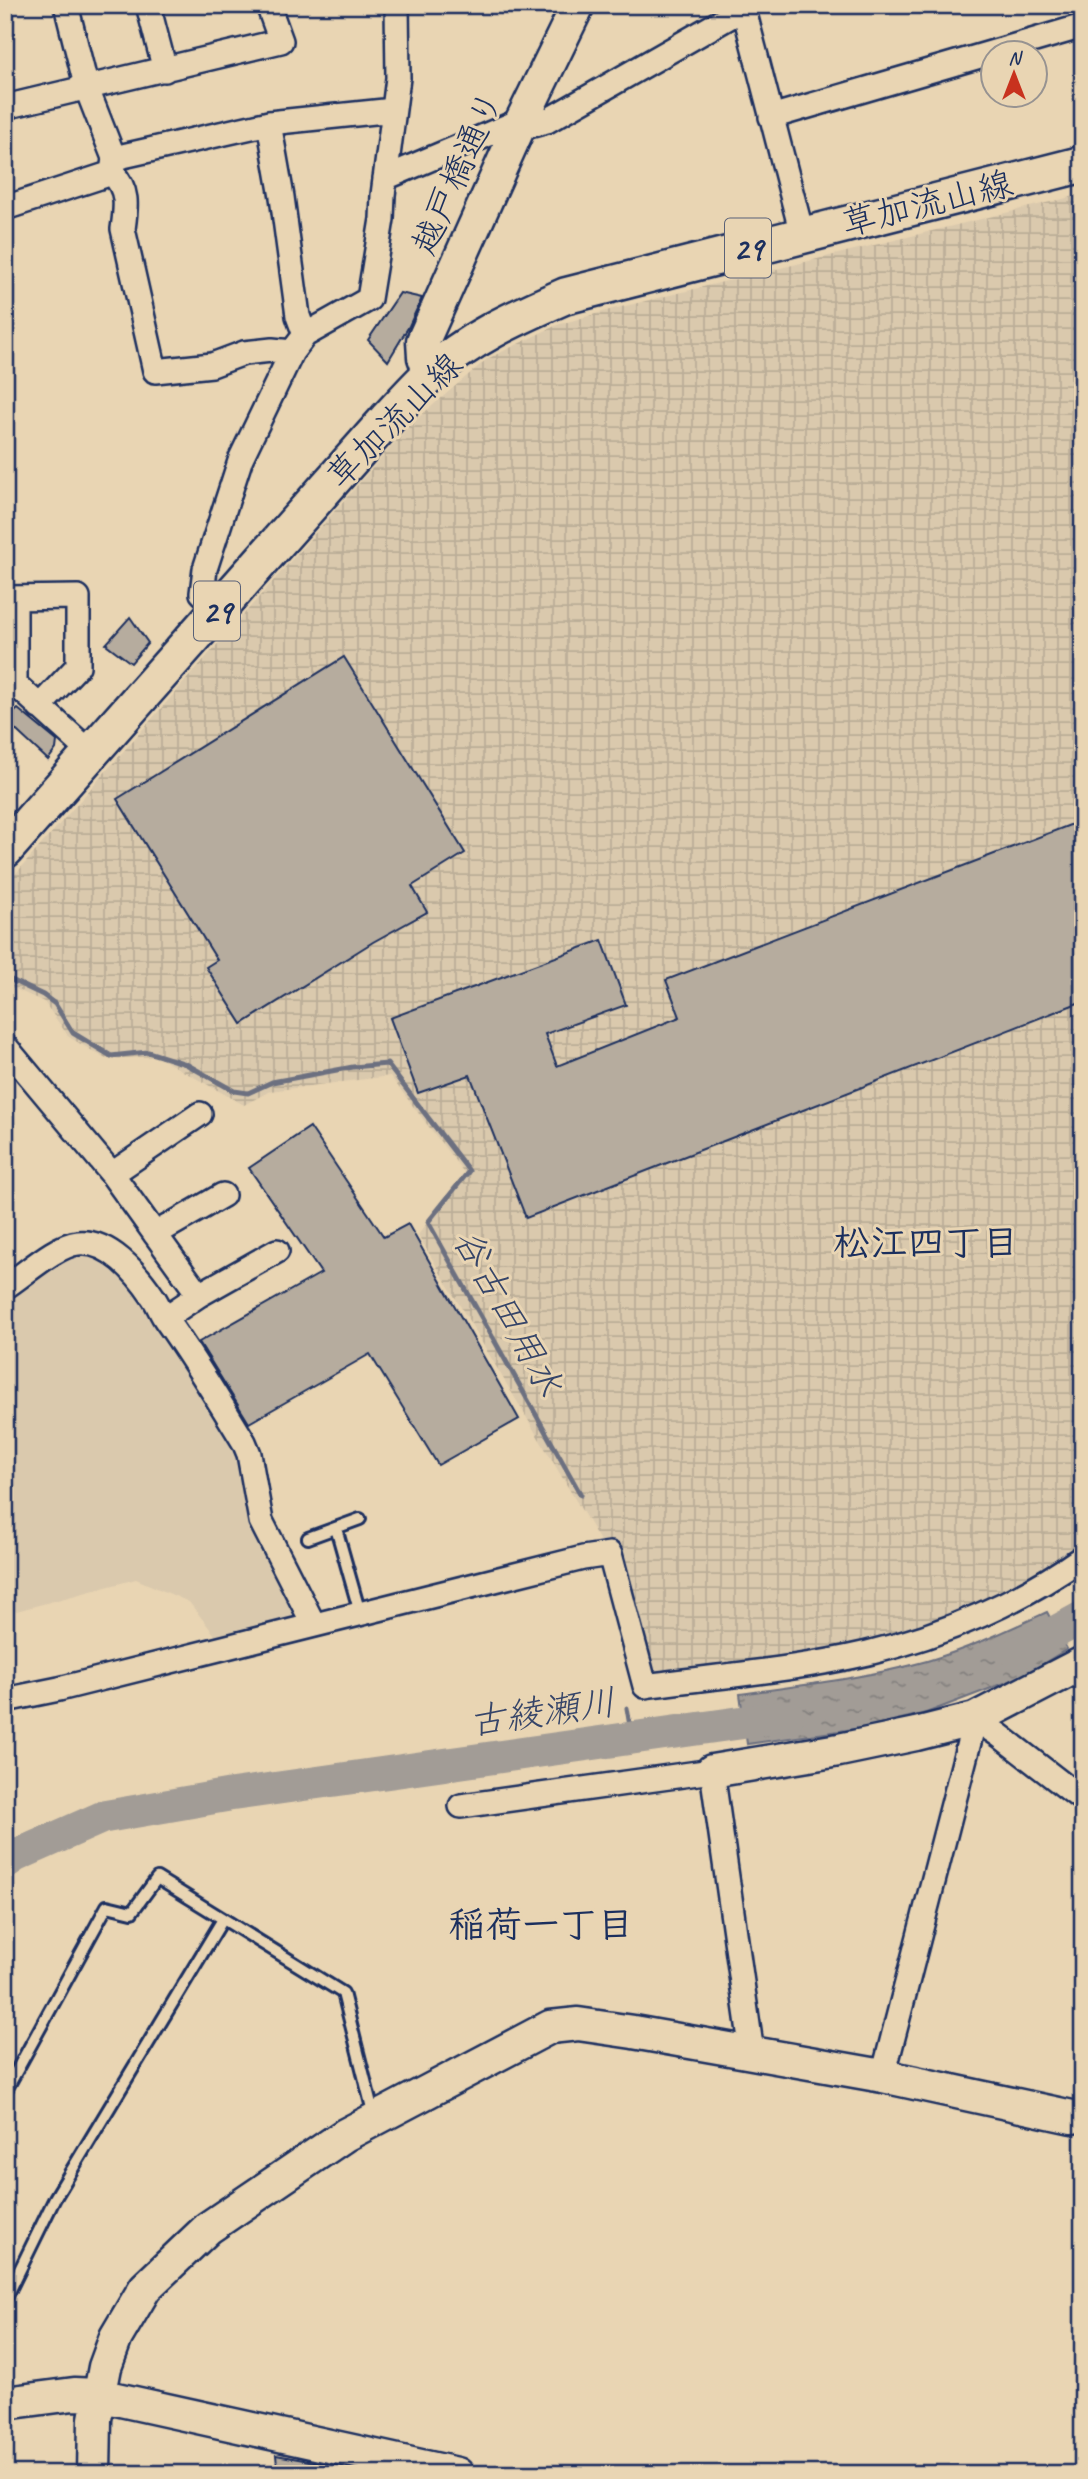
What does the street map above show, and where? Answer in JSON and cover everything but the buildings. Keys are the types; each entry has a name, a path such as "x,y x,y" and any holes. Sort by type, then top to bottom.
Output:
{"main road":[{"name":"草加流山線","path":"5,850 387,419 430,374 470,344 510,320 565,296 1083,164"}],"street":[{"path":"66,5 87,89 125,194 127,206 123,229 155,371 212,365 244,353 299,344 369,299 382,219 398,78 397,5"},
{"path":"148,5 165,70"},
{"path":"5,107 281,41 268,5"},
{"name":"越戸橋通り","path":"430,374 424,356 423,341 520,124 578,5"},
{"path":"385,178 520,124 547,121 710,29 743,6 802,234"},
{"path":"771,117 1083,26"},
{"path":"5,208 113,166 269,123 394,110"},
{"path":"219,609 202,593 205,569 242,458 299,344 298,316 282,197 269,123"},
{"path":"39,707 78,666 78,597 10,598 10,684 90,752"},
{"path":"5,1046 112,1174 199,1295"},
{"path":"112,1174 200,1114"},
{"path":"155,1234 223,1195"},
{"path":"5,1287 66,1245 79,1243 93,1244 118,1258 142,1282 244,1442 261,1521 314,1625"},
{"path":"165,1318 199,1295 277,1251"},
{"path":"5,1700 59,1689 583,1558 610,1554 645,1686 870,1652 919,1638 977,1616 1024,1593 1083,1557"},
{"path":"461,1806 712,1771 865,1745 975,1719 1083,1663"},
{"path":"975,1719 1083,1800"},
{"path":"883,2076 975,1719"},
{"path":"712,1771 752,2053"},
{"path":"94,2474 98,2395 105,2367 116,2337 145,2288 208,2228 345,2135 550,2027 563,2024 633,2032 883,2076 1077,2119"},
{"path":"5,2403 98,2395 457,2474"}],"lane":[{"path":"308,1538 360,1519"},
{"path":"336,1528 360,1613"},
{"path":"5,2092 107,1906 132,1912 157,1878 343,1993 374,2119"},
{"path":"5,2300 55,2197 223,1919"}],"shaded area":[{"path":"1083,194 1083,1542 993,1597 911,1632 842,1651 653,1675 618,1542 600,1541 418,1235 465,1174 390,1076 270,1091 244,1105 156,1056 106,1059 69,1037 44,1002 5,984 5,886 412,423 487,359 557,325 613,309"},
{"path":"69,1253 97,1253 120,1271 169,1337 239,1455 244,1504 294,1602 295,1613 289,1621 218,1639 189,1602 136,1579 5,1614 5,1296"}],"water":[{"path":"1047,1612 1067,1649 1023,1676 926,1713 868,1727 747,1744 740,1694 858,1677 927,1661 973,1645"}],"waterway":[{"name":"谷古田用水","path":"5,977 43,995 55,1004 73,1033 111,1056 148,1052 186,1064 234,1091 248,1093 272,1082 353,1067 387,1064 469,1171 428,1222 581,1495"},
{"name":"古綾瀬川","path":"1017,1653 1083,1617"},
{"name":"谷古田用水","path":"627,1708 632,1738"},
{"name":"古綾瀬川","path":"5,1863 103,1817 229,1795 788,1716"}],"district":[{"name":"松江四丁目","path":"926,1242"},
{"name":"稲荷一丁目","path":"541,1924"}]}
